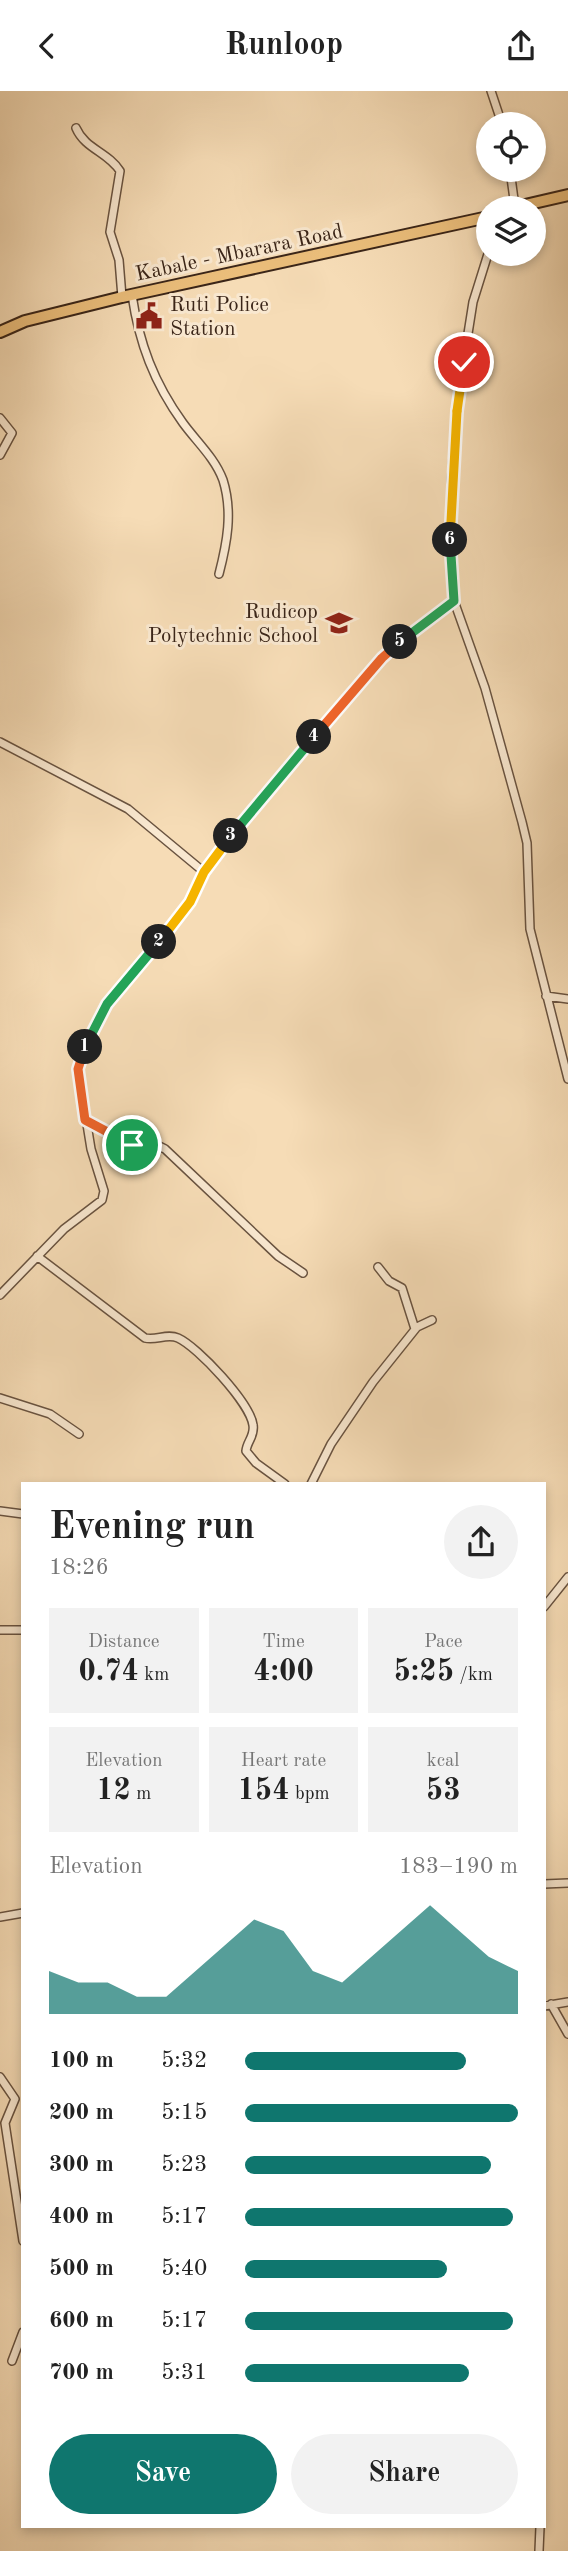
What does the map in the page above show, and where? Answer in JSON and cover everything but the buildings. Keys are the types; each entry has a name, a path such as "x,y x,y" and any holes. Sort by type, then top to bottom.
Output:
{"main road":[{"path":"546,200 568,195"},
{"name":"Kabale - Mbarara Road","path":"0,331 25,321 127,296 476,220"}],"street":[{"path":"491,91 498,112"},
{"path":"76,128 81,139 112,159 120,171 110,232 143,349 175,412 214,460 223,479 228,507 228,537 219,574"},
{"path":"484,266 473,302 457,403 451,486 454,601 485,688 525,833 530,929 568,1079"},
{"path":"0,418 12,433 0,455"},
{"path":"0,1295 37,1256 104,1196 85,1120 78,1069 90,1036 107,1004 190,902 204,872 284,771 382,658 454,601"},
{"path":"0,742 128,809 204,872"},
{"path":"546,996 568,999"},
{"path":"85,1120 132,1145 157,1145 165,1149 278,1256 303,1273"},
{"path":"37,1256 145,1338 174,1336 197,1352 234,1392 251,1418 253,1435 246,1451 262,1468 282,1482"},
{"path":"378,1267 389,1280 402,1288 415,1329"},
{"path":"312,1482 331,1444 354,1410 415,1329 432,1319"},
{"path":"0,1398 50,1414 79,1434"},
{"path":"0,1511 21,1514"},
{"path":"546,1605 568,1577"},
{"path":"0,1630 21,1630"},
{"path":"546,1884 568,1883"},
{"path":"0,1917 21,1913"},
{"path":"568,2002 548,2005 568,2034"},
{"path":"0,2077 15,2099 5,2123 21,2228"},
{"path":"12,2361 21,2337"},
{"path":"539,2551 540,2528"}],"place":[{"name":"Ruti Police Station","path":"149,316"},
{"name":"Rudicop Polytechnic School","path":"339,623"}],"route":[{"path":"132,1145 85,1120 78,1069 90,1036 107,1004 190,902 204,872 284,771 382,658 454,601 451,568 451,486 457,403 464,362"}]}
